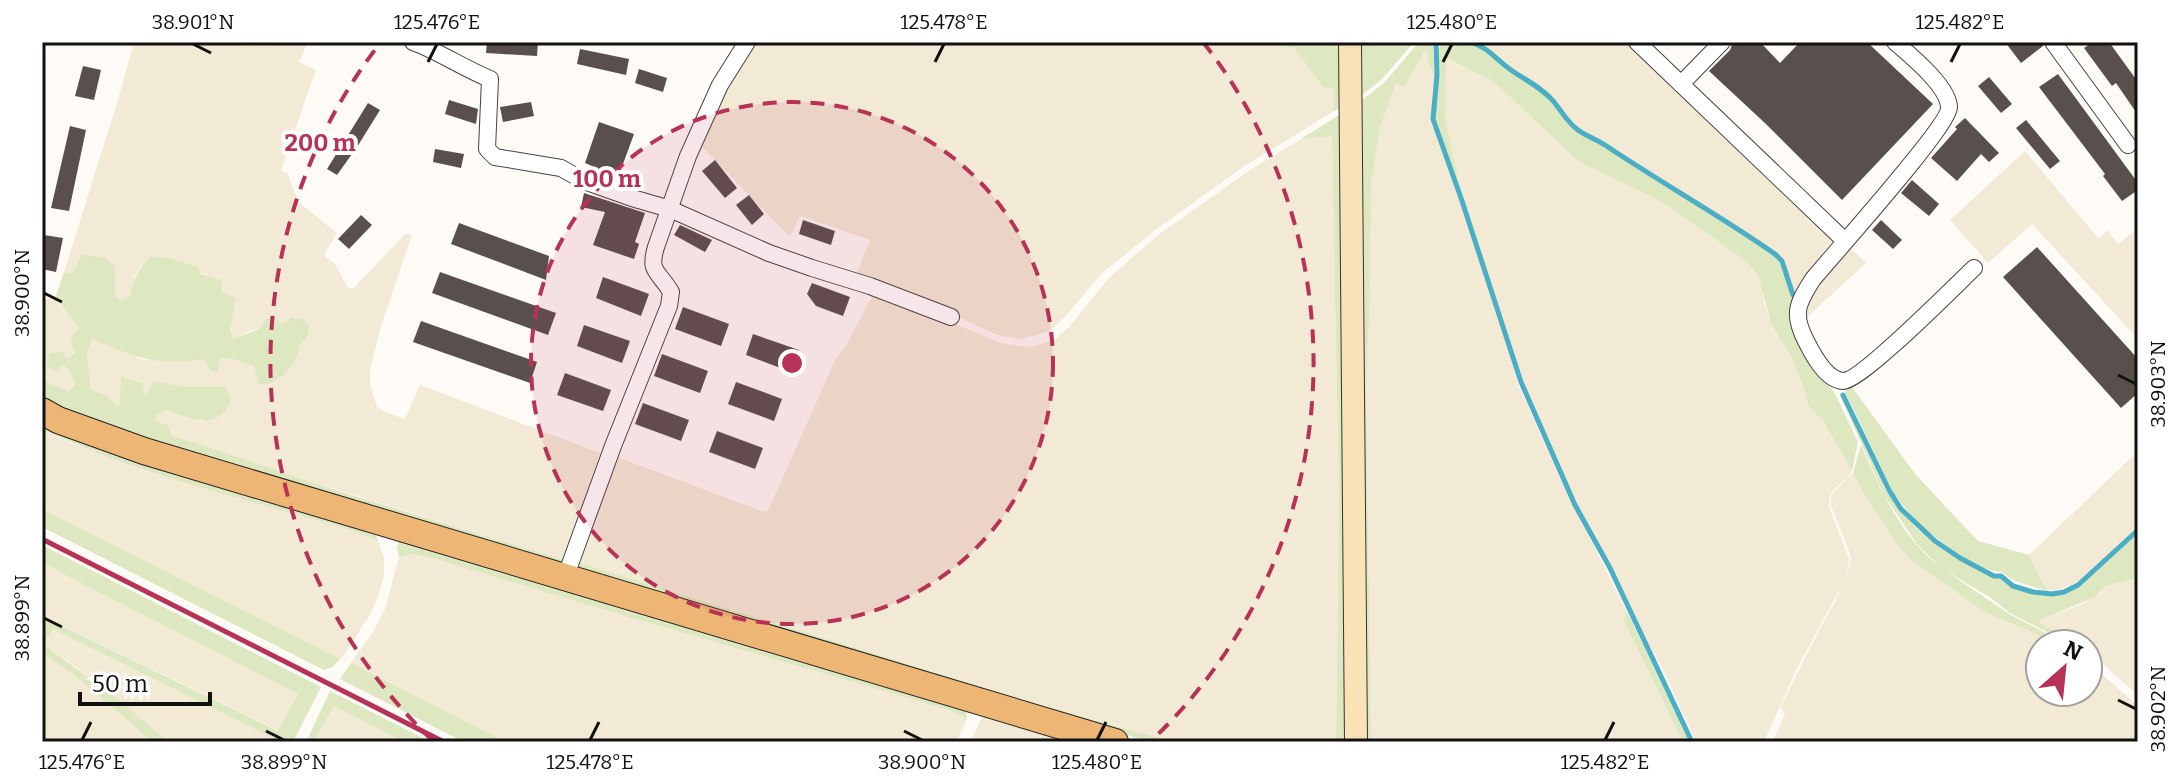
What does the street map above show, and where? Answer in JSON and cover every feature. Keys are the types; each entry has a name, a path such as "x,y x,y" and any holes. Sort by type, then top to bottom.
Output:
{"main road":[{"path":"1350,42 1356,742"},
{"path":"42,411 58,420 144,451 1115,742"}],"street":[{"path":"413,42 490,79 487,149 495,157 561,168 584,181 670,209 769,253 951,317"},
{"path":"565,578 669,306 671,292 652,261 700,127 720,85 747,42"},
{"path":"1637,42 1845,241"},
{"path":"1681,84 1722,42"},
{"path":"1895,42 1937,84 1948,102 1949,113 1916,159 1813,279 1801,299 1796,316 1815,358 1827,373 1840,381 1852,380 1974,268"},
{"path":"2053,42 2128,145"}],"shaded area":[{"path":"134,42 221,42 250,46 307,44 299,62 316,70 281,170 288,174 298,202 337,233 324,255 336,265 347,287 353,289 405,234 412,235 370,369 370,385 377,407 405,419 420,385 600,453 565,560 254,464 171,435 155,420 166,410 202,422 226,387 186,387 154,381 144,398 121,377 119,408 104,394 91,389 87,356 92,339 144,360 204,359 217,364 219,358 230,358 254,366 303,342 301,319 292,317 280,323 266,319 259,329 233,340 221,280 152,256 142,264 135,276 130,297 123,301 115,295 115,266 105,258 82,254 73,273 64,272"},
{"path":"750,42 1279,42 1294,48 1323,87 1334,88 1334,111 1243,167 1154,231 1100,275 1065,317 1049,331 1022,339 998,335 855,277 870,240 800,216 790,237 697,142"},
{"path":"1477,42 1634,42 1840,242 1797,301 1783,261 1776,253 1603,141 1583,132 1571,123 1542,89"},
{"path":"1426,49 1435,76 1432,121 1501,324 1518,384 1561,480 1626,610 1624,621 1683,742 1371,742 1366,382 1371,185 1380,128 1396,83 1404,87"},
{"path":"1445,58 1493,81 1579,162 1661,201 1747,262 1762,283 1771,324 1791,356 1809,407 1823,421 1852,471 1833,490 1830,497 1829,507 1849,559 1846,577 1851,559 1831,506 1831,497 1853,473 1898,546 1912,561 1983,611 2024,629 2024,708 2104,708 2104,676 2138,706 2138,742 1773,742 1785,713 1780,708 1841,587 1796,670 1764,742 1696,742 1659,661 1644,639 1611,567 1576,504 1522,382 1463,200 1445,118"},
{"path":"1332,135 1339,498 1336,742 1173,742 1034,703 577,562 617,457 767,513 836,358 873,295 1000,343 1030,347 1054,340 1069,327 1109,278 1158,235 1250,170 1301,139"},
{"path":"2025,151 2099,239 2107,230 2118,244 2138,228 2138,339 2032,224 1988,263 1950,220"},
{"path":"1848,246 1866,263 1805,319 1801,311 1813,286"},
{"path":"56,296 81,328 71,343 75,351 56,371 64,365 72,375 75,383 69,391 42,380 42,301"},
{"path":"42,429 140,468 352,530 378,541 384,558 379,594 345,654 340,659 42,509"},
{"path":"2138,451 2138,528 2074,584 2047,591 2029,555"},
{"path":"413,554 433,557 949,710 967,719 957,742 506,742 351,663 385,609 399,557"},
{"path":"42,563 298,694 279,731 57,623 55,626 42,619"},
{"path":"2138,578 2138,695 2104,665 2104,628 2048,628 2038,623 2080,605 2100,594 2106,586"},
{"path":"53,629 282,742 169,742 119,700 42,644"},
{"path":"42,652 80,680 153,742 42,742"},
{"path":"334,706 404,742 313,742"},
{"path":"988,715 1079,742 970,742 982,717"}],"green space":[{"path":"1279,42 1343,42 1343,106 1334,111 1334,88 1323,87 1294,48"},
{"path":"1355,42 1414,42 1381,80 1358,98"},
{"path":"1419,42 1433,42 1435,76 1426,49 1404,87 1396,83 1380,128 1371,185 1366,382 1371,742 1364,742 1356,105 1385,82"},
{"path":"1446,42 1468,42 1487,50 1512,72 1541,90 1569,125 1689,199 1781,262 1792,295 1792,315 1858,442 1852,471 1823,421 1809,407 1791,356 1771,324 1759,277 1747,262 1661,201 1579,162 1493,81 1446,58 1445,118 1463,200 1434,119 1437,49"},
{"path":"1339,115 1349,742 1336,742 1339,498 1332,136 1301,139"},
{"path":"82,254 105,258 115,266 115,295 123,301 130,296 137,274 151,256 198,267 201,274 222,280 222,292 236,298 230,329 233,339 259,329 266,319 275,317 280,323 291,317 309,325 308,335 286,373 274,381 259,385 254,366 230,358 219,358 218,371 211,371 204,359 172,362 146,359 92,339 87,356 91,389 104,394 119,407 121,377 143,384 145,397 154,381 186,387 226,387 231,401 218,417 203,420 166,410 155,420 169,426 171,435 345,493 565,560 562,565 174,453 42,403 42,380 69,391 75,384 64,365 56,371 46,365 50,353 62,352 67,359 75,352 71,343 73,334 80,328 56,296 64,272 73,273"},
{"path":"1852,387 1915,474 1978,541 2029,555 2047,591 2015,581 2001,572 1962,557 1919,525 1894,494 1845,392"},
{"path":"1840,395 1885,489 1900,510 1918,529 1960,559 2000,577 2013,587 2052,595 2079,586 2138,532 2138,578 2106,586 2095,597 2040,620 2039,623 2048,628 2039,628 2010,613 1943,569 2009,614 2036,628 2024,629 1983,611 1912,561 1898,546 1853,473 1861,445 1884,494","holes":["1884,495 1917,544 1940,567 1926,555 1903,527"]},
{"path":"42,422 376,535 378,541 352,530 195,486 117,460 42,429"},
{"path":"42,509 340,659 333,667 324,670 42,527"},
{"path":"404,539 966,709 967,719 949,710 433,558 413,554 399,557 397,547"},
{"path":"42,545 321,687 293,742 276,740 53,629 43,644 119,700 169,742 153,742 42,652 42,619 278,731 298,694 42,563"},
{"path":"577,562 1034,703 1173,742 1152,742 1130,736 575,568"},
{"path":"1626,610 1690,742 1683,742 1624,621"},
{"path":"351,663 506,742 464,742 340,679"},
{"path":"330,691 431,742 404,742 334,706 313,742 306,742"}],"building":[{"path":"487,42 538,42 537,56 486,53"},
{"path":"1733,42 1760,42 1780,63 1800,42 1867,42 1933,104 1842,200 1709,71 1730,50"},
{"path":"2005,42 2042,42 2043,46 2021,63"},
{"path":"2093,42 2109,42 2138,82 2138,115 2116,83 2112,86 2084,48"},
{"path":"580,49 629,59 626,75 577,64"},
{"path":"83,66 101,70 94,100 75,96"},
{"path":"639,69 667,78 663,92 635,83"},
{"path":"2058,74 2138,183 2138,190 2122,201 2039,87"},
{"path":"1989,77 2012,104 2001,113 1978,86"},
{"path":"449,100 478,109 476,124 445,114"},
{"path":"531,102 534,116 503,122 500,107"},
{"path":"368,103 380,110 337,175 327,169"},
{"path":"1965,118 1999,153 1989,162 1981,154 1957,181 1931,158"},
{"path":"2026,120 2060,161 2050,169 2016,128"},
{"path":"599,122 634,134 619,175 585,163"},
{"path":"70,126 86,130 69,211 51,208"},
{"path":"435,149 464,154 461,168 433,162"},
{"path":"715,160 737,188 725,198 702,171"},
{"path":"1912,180 1939,204 1929,216 1901,193"},
{"path":"584,193 645,213 635,242 639,244 634,259 593,245 605,212 581,207"},
{"path":"749,195 764,214 752,225 736,205"},
{"path":"361,215 372,225 349,249 338,239"},
{"path":"803,220 835,231 831,245 799,234"},
{"path":"1881,220 1902,240 1893,249 1872,230"},
{"path":"459,223 549,256 546,280 451,244"},
{"path":"680,225 712,240 705,252 674,235"},
{"path":"44,235 63,238 56,272 42,269"},
{"path":"2037,247 2138,359 2138,393 2121,408 2003,277"},
{"path":"440,272 556,313 548,335 432,293"},
{"path":"603,277 649,294 641,316 596,298"},
{"path":"812,283 850,297 843,316 816,306 807,294"},
{"path":"683,307 729,324 721,346 675,329"},
{"path":"421,321 537,362 530,383 413,342"},
{"path":"584,325 630,341 622,363 577,346"},
{"path":"753,334 799,350 791,372 746,355"},
{"path":"662,354 708,371 700,393 654,376"},
{"path":"565,373 611,390 603,411 557,395"},
{"path":"736,382 782,399 774,421 728,404"},
{"path":"643,403 689,420 681,441 635,424"},
{"path":"717,431 763,448 755,469 709,452"}],"waterway":[{"path":"1436,42 1433,119 1521,382 1575,505 1610,568 1692,742"},
{"path":"1471,42 1545,92 1578,130 1775,254 1782,261 1793,295"},
{"path":"1843,395 1901,509 1935,541 1960,558 1994,576 2001,576 2013,586 2033,592 2064,592 2078,585 2138,530"}],"railway":[{"path":"42,539 444,742"}]}
